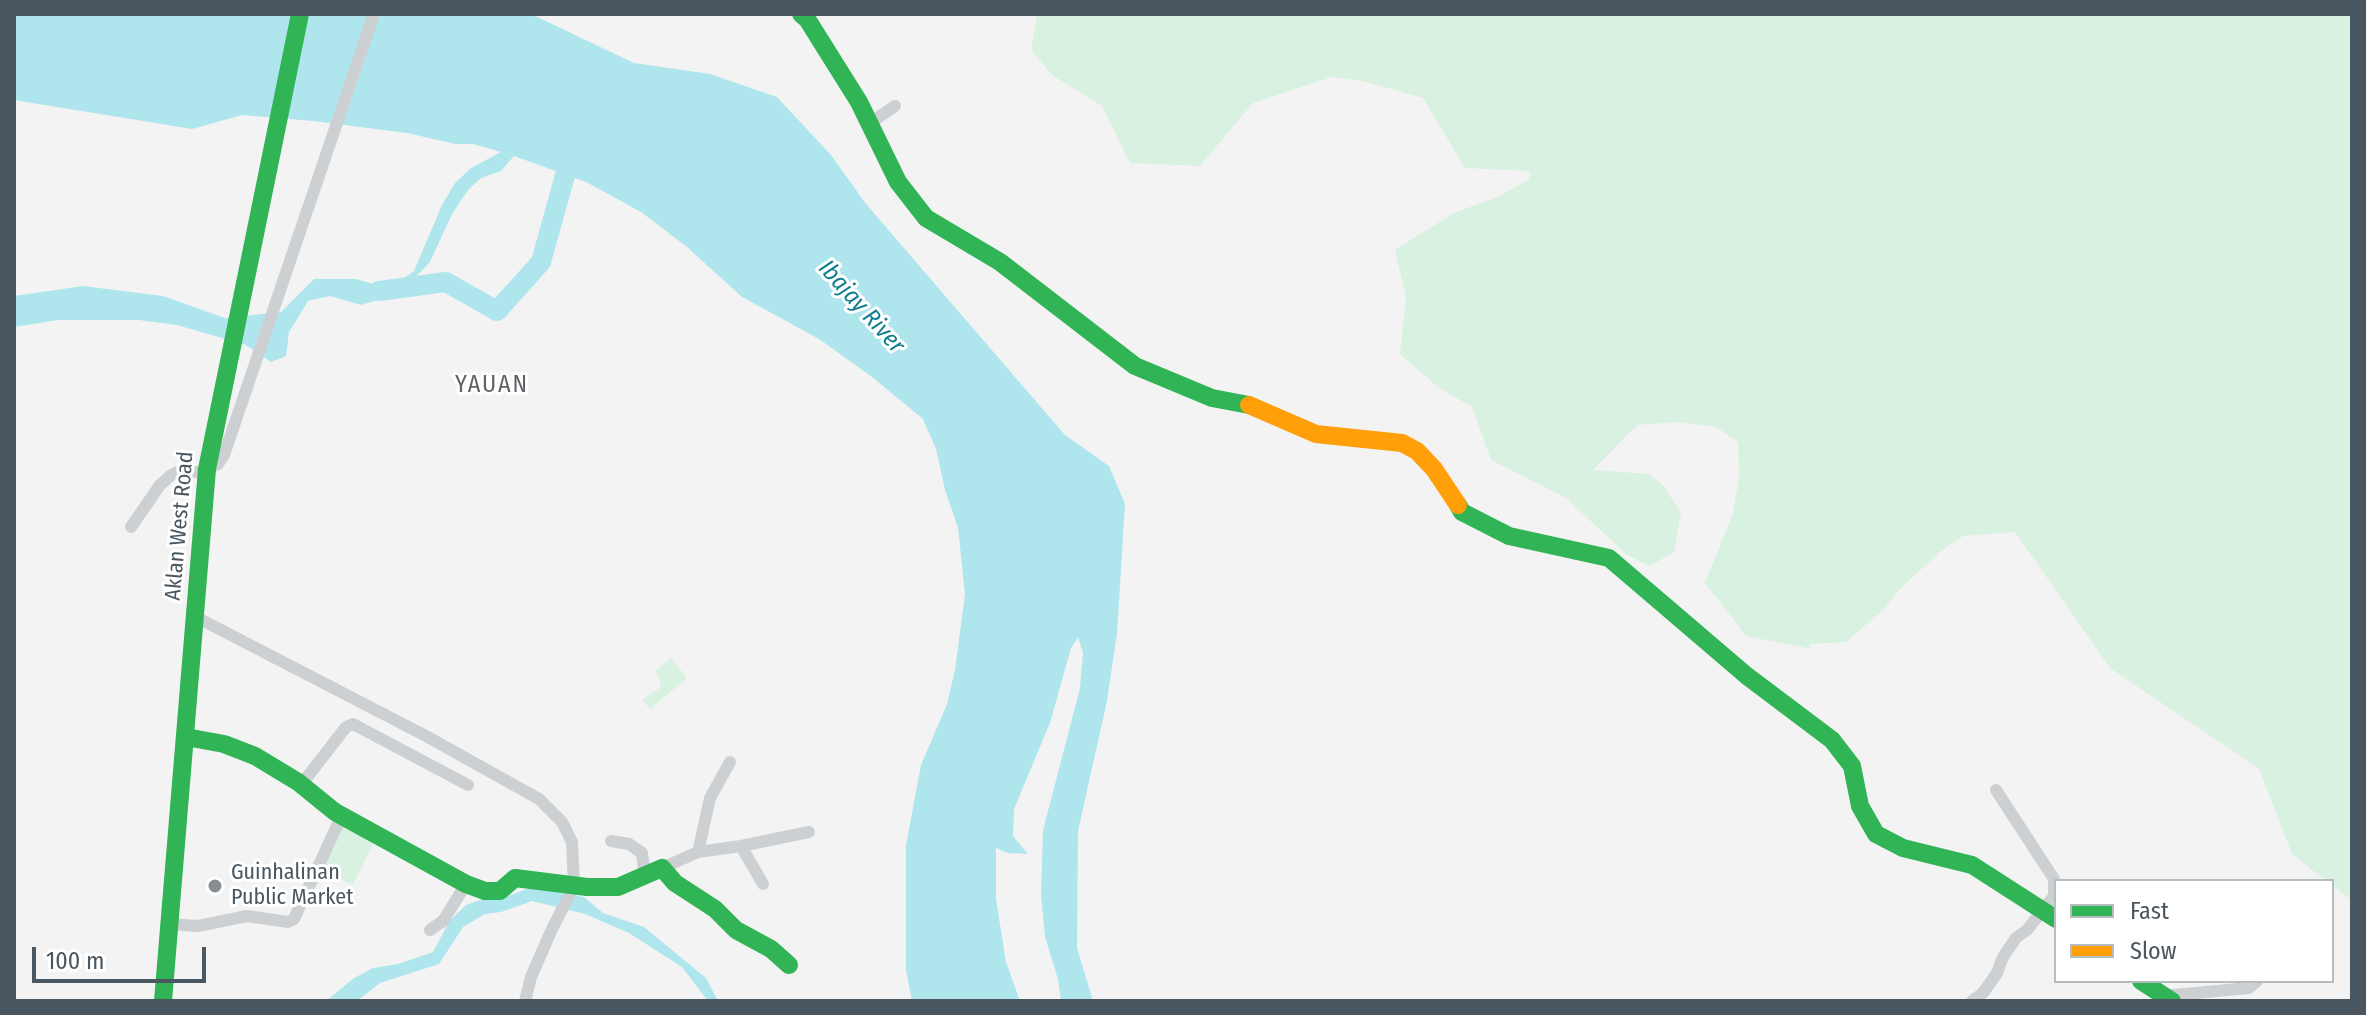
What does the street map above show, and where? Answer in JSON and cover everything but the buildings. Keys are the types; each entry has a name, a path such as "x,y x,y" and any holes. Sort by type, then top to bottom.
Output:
{"street":[{"name":"Aklan West Road","path":"163,1001 206,470 300,14"},
{"path":"131,527 160,485 170,476 177,472 206,470 218,464 224,455 374,14"},
{"path":"801,14 812,26 870,123 898,182 926,218 1000,262 1135,366 1212,398 1252,406 1316,434 1402,443 1417,451 1434,469 1462,512 1509,536 1609,558 1747,676 1832,740 1852,766 1860,806 1876,834 1903,848 1972,865 2050,915"},
{"path":"870,123 895,106"},
{"path":"196,617 426,736 539,799 562,822 572,842 574,886 531,977 525,1001"},
{"path":"301,785 346,727 353,724 468,785"},
{"path":"186,737 224,744 255,756 342,815 466,884 495,893 515,878 574,886 618,887 698,852 809,832"},
{"path":"698,852 710,798 730,762"},
{"path":"1972,1001 1983,993 1997,973 2016,938 2050,915 2054,896 2054,879 1996,790"},
{"path":"169,924 198,926 247,916 288,922 294,919 342,815"},
{"path":"611,841 629,844 642,853 645,877"},
{"path":"741,846 763,884"},
{"path":"662,868 675,883 715,909 736,930 771,949 789,965"},
{"path":"430,930 443,921 466,884"},
{"path":"2144,983 2167,999 2249,988 2255,983"}],"green space":[{"path":"1037,14 2352,14 2352,900 2334,886 2334,879 2323,879 2292,854 2259,769 2110,668 2015,532 1963,536 1940,552 1903,586 1883,610 1846,642 1809,644 1812,649 1746,636 1705,583 1732,516 1739,480 1738,442 1716,427 1678,422 1637,425 1593,470 1649,474 1663,485 1681,513 1674,552 1650,566 1627,555 1566,498 1491,460 1472,407 1439,388 1400,354 1406,298 1395,250 1454,213 1500,196 1529,179 1530,171 1465,168 1423,98 1363,81 1332,77 1253,103 1200,166 1130,163 1102,106 1052,75 1031,50"},
{"path":"671,658 687,678 650,709 642,700 658,689 661,683 655,671"},
{"path":"343,820 376,838 353,885 319,870"}],"water":[{"name":"Ibajay River","path":"14,14 531,14 634,63 710,74 777,97 831,155 866,204 1065,435 1109,466 1125,504 1117,633 1107,701 1078,831 1077,948 1093,1001 1061,1001 1058,979 1045,937 1041,895 1043,830 1080,688 1083,653 1078,637 1071,648 1050,723 1014,809 1013,836 1028,854 1008,853 996,848 996,899 1006,962 1020,1001 912,1001 906,970 906,845 921,765 947,704 955,670 965,594 958,528 936,449 923,419 819,339 742,297 687,247 641,212 586,182 514,156 501,171 481,178 468,190 452,214 430,262 400,293 361,305 330,296 308,301 289,332 286,356 271,362 246,345 177,325 139,320 58,320 14,327 14,296 83,286 163,296 225,318 281,312 314,279 356,279 377,285 396,284 414,271 442,205 455,183 471,168 501,152 407,133 313,121 242,115 192,129 14,100"},
{"path":"532,887 584,897 603,913 644,927 706,978 718,1001 708,1001 682,967 629,933 585,914 532,901 485,914 463,927 439,964 380,983 357,1001 326,1001 354,978 373,968 398,964 433,952 450,920 466,905 503,898"}],"waterway":[{"path":"379,291 446,282 497,311 541,262 572,150"}],"traffic: fast":[{"path":"163,1001 207,469 300,14"},
{"path":"801,14 859,102 898,182 926,218 1000,262 1135,366 1212,398 1249,405"},
{"path":"1458,505 1462,512 1509,536 1609,558 1747,676 1832,740 1852,766 1860,806 1876,834 1903,848 1972,865 2054,918"},
{"path":"186,737 224,744 255,756 298,782 335,812 466,884 485,891 500,891 515,878 587,887 618,887 662,868 675,883 715,909 736,930 771,949 789,965"},
{"path":"2144,983 2172,1001"}],"traffic: slow":[{"path":"1249,405 1316,434 1402,443 1417,451 1434,469 1458,505"}],"place":[{"name":"Guinhalinan Public Market","path":"215,886"}],"district":[{"name":"YAUAN","path":"492,385"}]}
